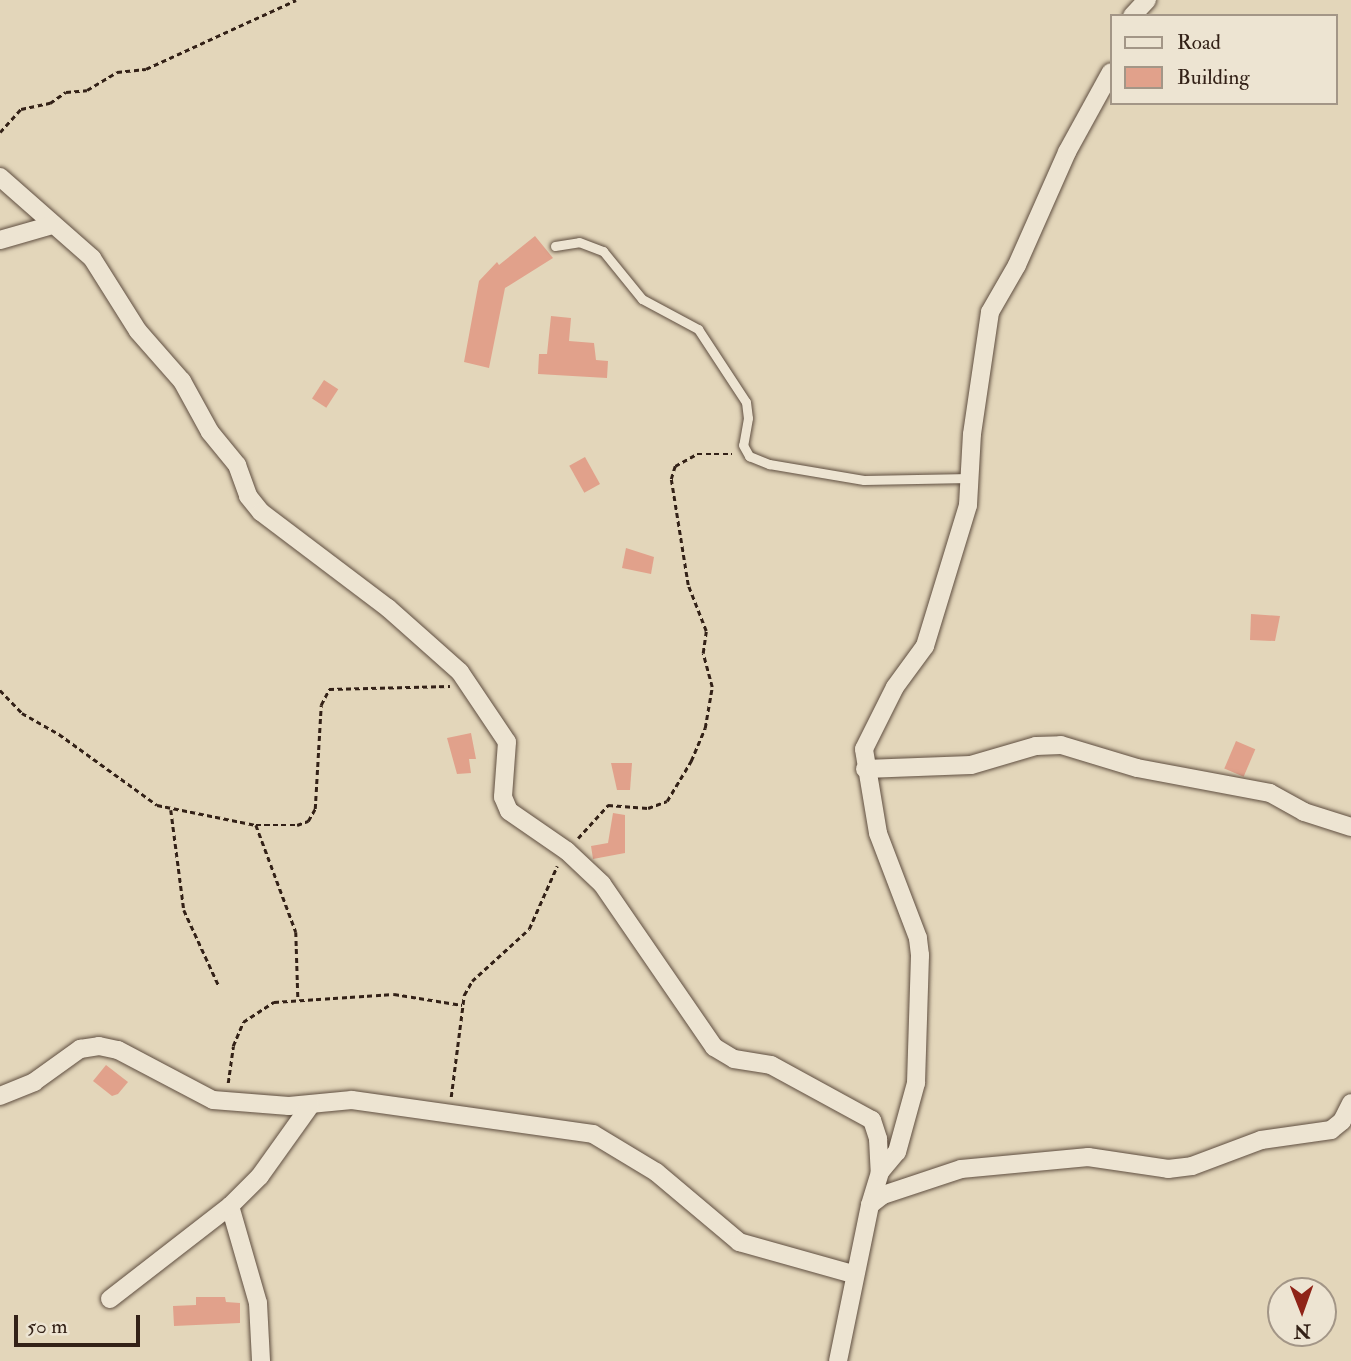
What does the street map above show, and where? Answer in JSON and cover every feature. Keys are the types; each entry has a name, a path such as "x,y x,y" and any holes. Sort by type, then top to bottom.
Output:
{"street":[{"path":"1134,14 1147,0"},
{"path":"880,1172 897,1152 918,1068 920,955 918,938 878,833 865,768 864,749 887,701 931,631 968,505 990,312 1017,265 1067,152 1110,74"},
{"path":"0,177 36,205 52,225 92,258 138,331 176,372 210,432 237,465 248,496 261,512 446,655 507,742 504,803 515,817 566,851 602,884 714,1047 734,1059 771,1065 872,1120 901,1131"},
{"path":"0,240 52,225"},
{"path":"865,768 971,765 1036,746 1061,745 1137,768 1270,793 1304,812 1351,827"},
{"path":"0,1096 34,1082 80,1049 99,1046 118,1050 198,1094 226,1102 310,1106 352,1100 593,1134 656,1172 739,1242 852,1274"},
{"path":"870,1205 897,1189 972,1167 1088,1157 1168,1169 1192,1166 1261,1140 1331,1130 1342,1121 1351,1103"},
{"path":"110,1299 230,1206 260,1176 310,1106"},
{"path":"838,1361 852,1274 880,1172 878,1139 872,1120"},
{"path":"230,1206 258,1303 261,1361"}],"lane":[{"path":"555,246 579,242 603,251 642,299 698,329 746,402 744,451 769,464 864,481 970,478"}],"path":[{"path":"0,132 22,109 50,103 66,92 87,90 117,72 146,69 296,0"},
{"path":"443,1114 452,1092 462,1005 472,981 529,929 566,851 608,806 648,808 667,801 691,761 705,728 712,687 703,653 706,631 688,586 671,479 675,466 696,454 725,456 744,451"},
{"path":"0,690 22,713 59,734 147,799 171,810 256,825 297,825 308,821 315,809 321,705 329,689 470,686"},
{"path":"171,810 184,910 219,986"},
{"path":"256,825 296,932 298,997"},
{"path":"226,1102 233,1046 243,1022 267,1004 298,997 405,995 462,1005"}],"building":[{"path":"535,236 553,258 505,288 489,368 464,362 479,281 497,262 499,265"},
{"path":"551,316 571,318 569,341 594,343 596,360 608,361 607,378 538,374 539,354 547,354"},
{"path":"324,380 338,389 326,408 312,398"},
{"path":"585,457 600,484 584,493 569,466"},
{"path":"626,548 654,557 651,574 622,568"},
{"path":"1251,614 1280,616 1275,641 1250,640"},
{"path":"471,733 476,759 469,759 471,773 457,774 447,738"},
{"path":"1236,741 1255,749 1244,777 1224,769"},
{"path":"611,763 632,763 630,790 617,790"},
{"path":"613,813 625,815 625,853 593,859 591,846 608,843"},
{"path":"106,1065 128,1082 118,1094 112,1096 93,1081"},
{"path":"196,1297 225,1297 226,1302 240,1303 240,1323 174,1326 173,1306 196,1305"}]}
